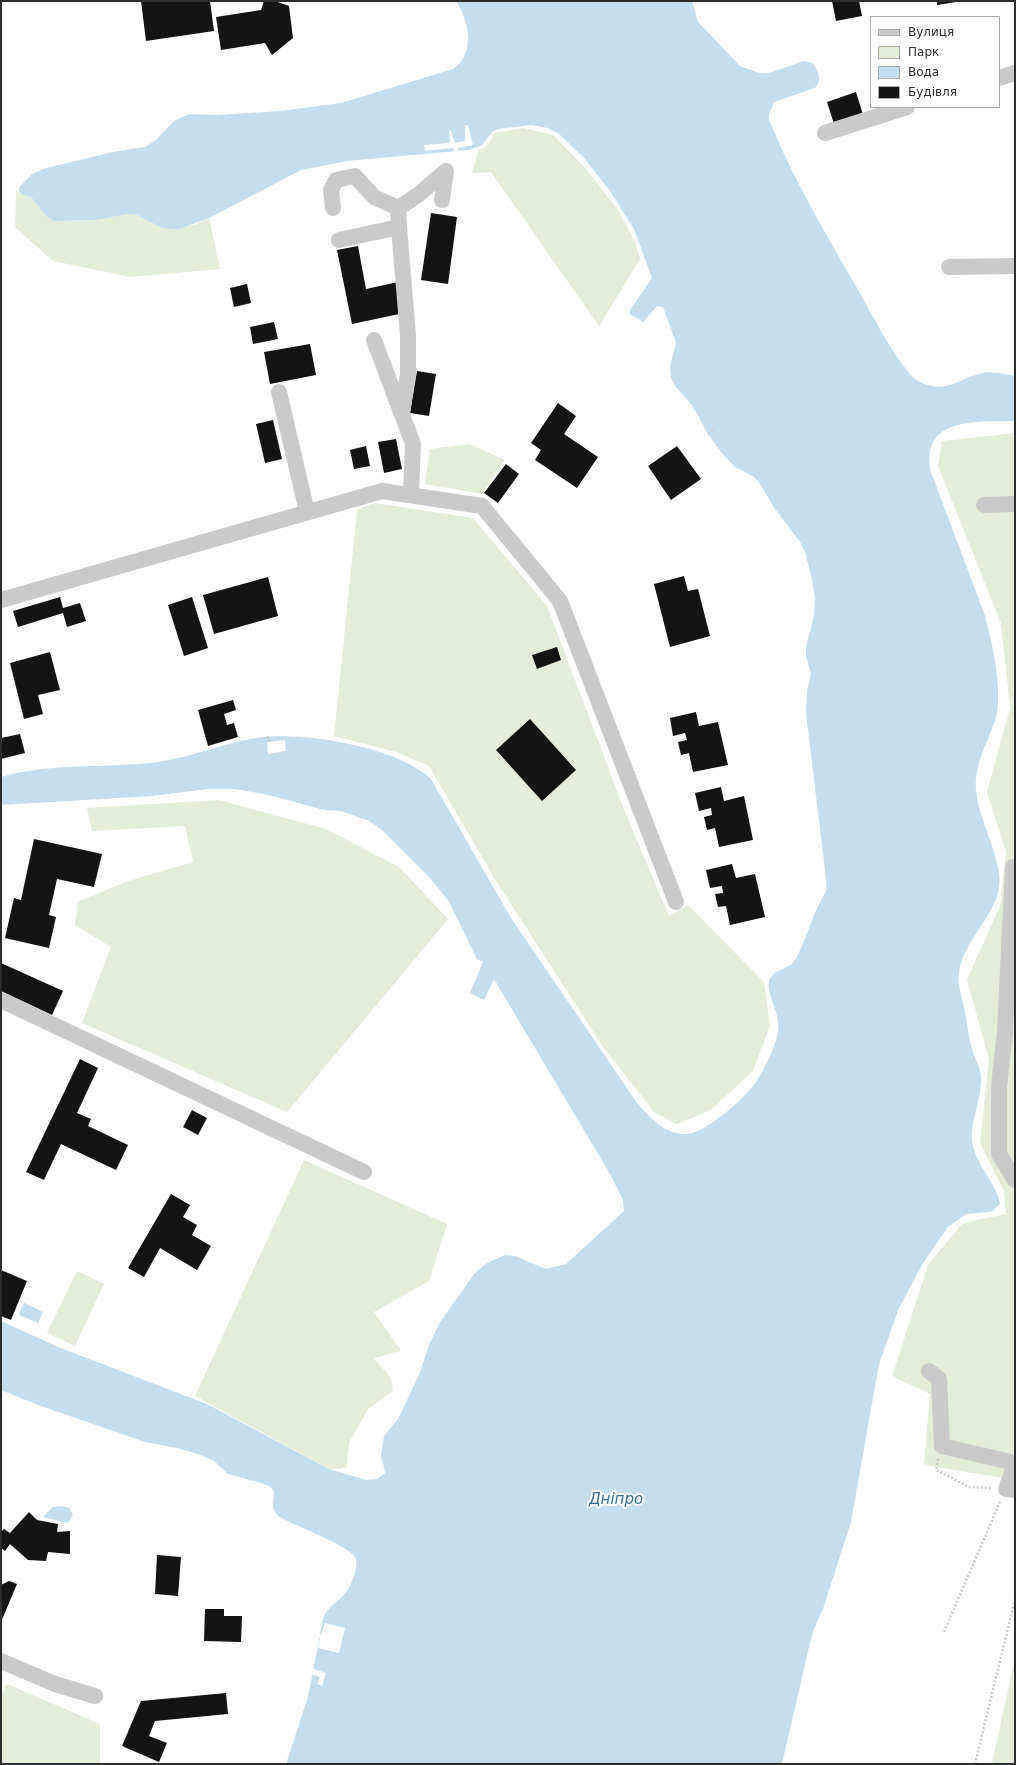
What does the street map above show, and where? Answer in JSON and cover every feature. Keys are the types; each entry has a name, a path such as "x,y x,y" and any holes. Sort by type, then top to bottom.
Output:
{"street":[{"path":"1000,78 1015,73"},
{"path":"825,133 904,108"},
{"path":"398,208 418,195 446,172 442,200"},
{"path":"333,208 331,190 336,180 355,176 374,197 398,208"},
{"path":"398,208 408,336 408,373 402,413"},
{"path":"339,240 399,227"},
{"path":"949,267 1015,266"},
{"path":"374,340 413,444 411,495"},
{"path":"279,392 307,512"},
{"path":"1,600 382,491 482,506 560,601 676,902"},
{"path":"984,505 1015,504"},
{"path":"1015,867 1013,867 1005,1032 999,1086 999,1154 1015,1180"},
{"path":"1,1000 364,1172"},
{"path":"929,1371 939,1379 942,1446 1012,1476"},
{"path":"1,1661 55,1684 95,1696"}],"path":[{"path":"708,434 715,428"},
{"path":"268,736 269,742"},
{"path":"942,1446 936,1470 969,1487 1012,1476"},
{"path":"944,1632 1012,1476"},
{"path":"975,1764 1015,1598"}],"green space":[{"path":"523,128 553,135 586,169 618,210 635,242 640,259 599,326 491,172 472,173 478,151 487,146 495,133"},
{"path":"16,191 31,197 47,217 54,221 96,220 128,214 137,215 162,228 194,225 209,218 220,269 130,277 53,261 15,227"},
{"path":"1015,433 1015,1480 924,1465 930,1394 892,1376 928,1265 963,1223 1006,1214 1004,1191 980,1143 989,1059 967,980 1000,906 1006,852 987,792 1010,708 1001,623 938,466 942,441"},
{"path":"469,444 505,460 482,494 425,484 430,449"},
{"path":"374,503 473,518 547,606 625,812 669,916 688,905 764,982 770,1026 753,1071 711,1110 677,1124 655,1113 603,1047 493,876 429,766 396,752 334,736 357,510"},
{"path":"219,800 326,829 399,867 448,919 287,1112 82,1023 111,947 75,925 78,902 125,882 193,862 185,826 92,831 87,808"},
{"path":"304,1160 447,1224 429,1281 374,1312 401,1351 374,1358 391,1378 393,1391 368,1409 349,1443 346,1468 329,1469 195,1396"},
{"path":"77,1271 104,1284 75,1346 47,1333"},
{"path":"1015,1657 1015,1764 992,1764"},
{"path":"7,1684 100,1724 100,1764 1,1764 1,1696"}],"water":[{"name":"Дніпро","path":"456,1 692,1 698,22 740,66 759,73 769,73 804,61 812,63 819,75 819,82 815,88 774,102 769,115 769,120 808,202 898,359 913,377 922,383 931,386 945,386 988,372 1015,376 1015,421 969,423 955,426 943,432 934,441 930,454 931,472 984,613 996,665 998,706 996,717 977,770 976,789 977,800 998,865 999,888 991,909 966,950 959,972 959,987 970,1042 981,1075 980,1093 972,1129 973,1146 975,1154 995,1189 1000,1204 991,1212 966,1214 948,1227 923,1263 899,1308 879,1364 851,1522 823,1609 814,1629 782,1764 286,1764 308,1697 323,1619 329,1609 343,1596 350,1586 356,1569 356,1559 344,1548 278,1516 273,1507 274,1491 269,1486 228,1474 214,1461 201,1455 177,1448 145,1442 38,1405 1,1390 1,1321 58,1347 207,1404 329,1469 366,1480 377,1479 385,1473 381,1455 384,1436 398,1419 419,1375 429,1345 440,1322 475,1273 487,1263 505,1255 515,1256 546,1269 566,1264 624,1211 623,1200 610,1174 494,979 484,1000 470,993 483,962 477,959 448,900 429,877 382,830 369,821 341,811 324,810 269,795 235,789 208,789 152,796 1,805 1,777 57,768 151,763 190,755 255,738 274,736 322,739 347,744 372,750 415,767 431,779 511,918 637,1103 647,1114 665,1129 679,1134 687,1134 704,1128 724,1114 751,1089 756,1082 772,1051 778,1032 777,1019 770,992 769,981 773,975 793,963 796,959 816,910 826,891 826,879 806,713 807,692 811,673 806,657 806,647 814,616 815,599 812,579 805,552 800,542 775,509 759,482 754,477 735,467 721,452 708,434 692,405 675,386 671,378 670,366 676,343 663,307 657,306 643,322 630,314 630,310 652,278 634,229 610,191 584,158 559,134 547,128 531,125 498,129 493,131 482,145 469,150 347,161 301,170 209,218 179,229 162,228 137,215 128,214 96,220 54,221 47,217 31,197 23,195 19,191 20,186 32,174 46,168 113,152 145,147 157,139 174,121 189,114 217,115 281,111 341,103 453,69 460,63 465,55 468,37 467,27 461,9"},
{"path":"24,1303 43,1312 38,1323 19,1315"},
{"path":"62,1506 69,1508 73,1515 68,1523 43,1517 53,1507"}],"pier":[{"path":"465,125 468,125 473,145 458,148 458,152 454,152 453,148 425,151 424,145 449,143 449,131 451,130 455,143 465,141"},
{"path":"285,740 286,751 268,754 267,742"},
{"path":"325,1623 345,1628 339,1653 318,1648 320,1638 318,1637 321,1635"},
{"path":"313,1669 326,1673 322,1686 317,1684 320,1677 312,1674"}],"building":[{"path":"141,1 210,1 214,31 146,41"},
{"path":"264,1 275,1 289,6 293,38 272,55 265,43 221,50 216,17 261,10"},
{"path":"832,1 859,1 862,16 836,21"},
{"path":"937,1 956,1 956,2 937,5"},
{"path":"856,92 864,118 835,127 827,102"},
{"path":"431,213 457,217 448,284 421,280"},
{"path":"358,246 366,289 398,282 404,313 352,324 337,250"},
{"path":"247,284 251,303 234,307 230,288"},
{"path":"274,322 278,339 253,344 250,327"},
{"path":"310,344 316,375 270,384 264,352"},
{"path":"417,371 436,374 429,416 410,413"},
{"path":"558,403 576,416 564,434 598,457 577,488 535,460 541,450 531,443"},
{"path":"273,420 282,459 265,463 256,424"},
{"path":"396,439 402,469 384,473 378,442"},
{"path":"366,446 370,466 354,469 350,450"},
{"path":"677,446 701,479 671,500 648,466"},
{"path":"506,464 519,474 498,503 484,493"},
{"path":"684,576 688,591 698,589 710,636 670,647 654,584"},
{"path":"268,577 278,616 214,634 203,595"},
{"path":"60,597 63,608 80,603 86,621 67,627 63,613 18,627 13,611"},
{"path":"192,597 208,648 184,656 168,605"},
{"path":"557,647 561,660 537,669 532,655"},
{"path":"50,652 60,690 38,695 43,714 24,719 10,663"},
{"path":"233,700 236,710 224,714 227,725 234,723 238,737 208,746 198,710"},
{"path":"696,712 699,726 718,722 728,765 693,772 689,753 681,755 678,742 687,740 685,733 673,736 670,718"},
{"path":"530,719 576,770 542,801 496,750"},
{"path":"20,734 25,753 1,759 1,738"},
{"path":"721,787 724,801 744,796 753,840 719,847 715,828 707,830 704,817 712,815 711,808 699,811 695,793"},
{"path":"34,839 102,854 94,887 57,879 49,915 56,917 49,948 5,938 14,898 21,900"},
{"path":"732,864 736,878 755,874 765,917 730,925 726,906 718,907 715,894 723,893 722,886 710,888 706,870"},
{"path":"1,963 63,991 52,1015 1,991"},
{"path":"80,1059 98,1068 77,1113 91,1119 88,1126 128,1145 116,1170 61,1144 44,1180 26,1172"},
{"path":"192,1110 207,1118 198,1135 183,1127"},
{"path":"171,1194 190,1205 183,1217 197,1225 192,1235 211,1246 197,1270 160,1248 144,1277 128,1268"},
{"path":"1,1270 27,1281 11,1320 1,1316"},
{"path":"29,1512 37,1520 58,1524 57,1532 70,1531 70,1554 48,1552 46,1561 28,1560 10,1544 5,1551 1,1548 1,1532 4,1529 10,1533"},
{"path":"157,1555 181,1557 178,1596 155,1594"},
{"path":"9,1581 17,1584 1,1622 1,1585"},
{"path":"205,1609 224,1609 224,1616 242,1616 241,1642 204,1641"},
{"path":"226,1693 228,1714 155,1721 149,1736 167,1743 159,1762 122,1746 141,1701"}]}
